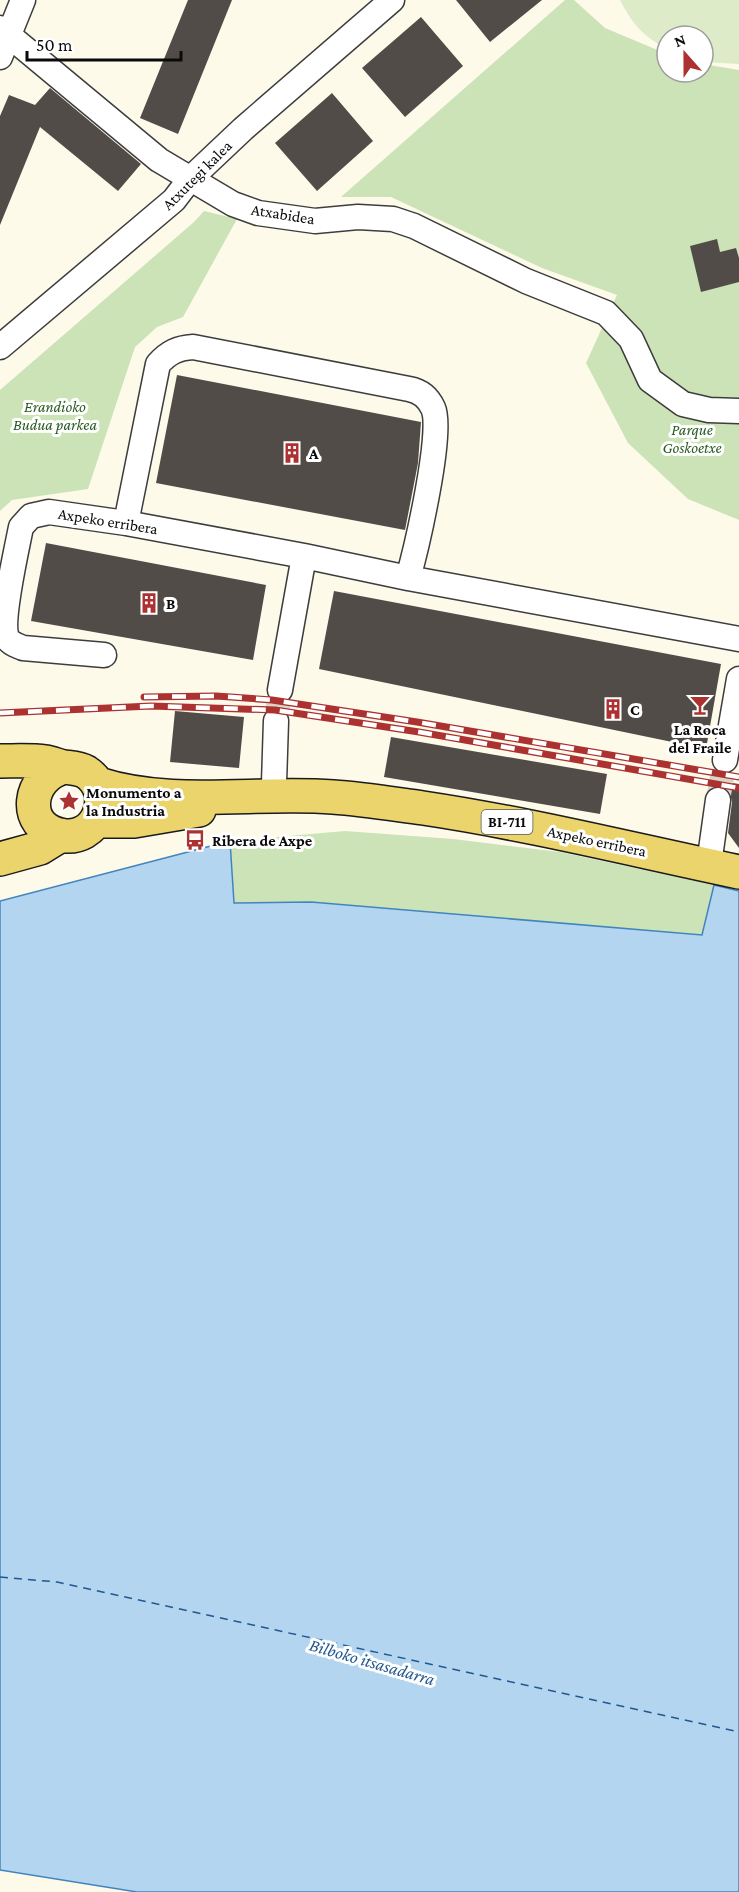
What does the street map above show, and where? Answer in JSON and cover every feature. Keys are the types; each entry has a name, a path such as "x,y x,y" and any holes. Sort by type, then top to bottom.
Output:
{"main road":[{"path":"0,761 47,762 65,767"},
{"path":"0,847 17,838 31,824 41,781 56,769 65,767"},
{"name":"BI-711","path":"65,767 84,771 98,784"},
{"path":"0,770 19,780 34,805 41,823 50,831 61,836 74,836 87,831 96,821 103,803 98,784"},
{"name":"Axpeko erribera","path":"98,784 120,791 179,797 271,795 333,797 489,818 724,868"},
{"name":"Axpeko erribera","path":"96,821 134,821 170,816 256,801 271,795"},
{"path":"0,859 40,848 61,836"}],"street":[{"path":"3,40 22,0"},
{"name":"Atxutegi kalea","path":"0,347 174,200 190,179 243,129 392,0"},
{"name":"Atxabidea","path":"3,40 159,160 233,204 258,213 315,221 358,218 393,219 414,226 526,281 606,313 631,339 650,380 683,404 709,410 739,411"},
{"path":"126,524 159,364 166,355 179,348 193,347 398,386 420,391 434,409 436,421 430,471 408,578"},
{"name":"Axpeko erribera","path":"104,655 23,648 13,644 5,631 4,619 21,526 31,516 50,512 126,524 739,639"},
{"path":"280,690 304,556"},
{"path":"725,760 739,679"},
{"path":"271,795 274,783 276,721"},
{"name":"Axpeko erribera","path":"718,800 724,868"}],"green space":[{"name":"Parque Goskoetxe","path":"565,0 574,0 605,28 655,49 655,84 715,84 715,66 739,70 739,520 688,499 628,443 586,363 617,295 542,268 391,197 341,197"},
{"path":"620,0 739,0 739,64 715,63 715,24 655,24 655,42 639,29"},
{"name":"Erandioko Budua parkea","path":"204,211 237,219 183,317 157,327 135,347 88,489 12,500 0,511 0,390"},
{"path":"345,831 453,839 560,852 714,885 702,935 311,902 233,903 230,841"}],"water":[{"name":"Bilboko itsasadarra","path":"230,841 234,903 311,902 702,935 714,885 739,891 739,1892 137,1892 0,1870 0,901"}],"building":[{"path":"188,0 232,0 178,134 140,118"},
{"path":"456,0 542,0 490,42"},
{"path":"421,17 463,66 405,117 362,68"},
{"path":"50,88 141,164 118,191 40,127 0,225 0,116 9,95 35,105"},
{"path":"332,93 373,141 317,191 275,143"},
{"path":"717,239 720,252 736,248 739,258 739,282 701,292 690,246"},
{"name":"A","path":"177,375 421,422 418,463 405,530 156,483"},
{"name":"B","path":"46,543 266,585 253,660 31,621"},
{"name":"C","path":"334,591 721,664 706,749 319,669"},
{"path":"175,711 244,717 239,768 170,762"},
{"path":"391,737 607,774 600,814 384,777"},
{"path":"732,783 739,784 739,848 728,833"}],"ferry route":[{"path":"0,1577 57,1582 739,1732"}],"tunnel":[{"path":"276,721 280,690"},
{"path":"718,800 725,760"}],"railway":[{"path":"144,697 216,696 272,700 417,722 739,777"},
{"path":"0,713 151,706 275,710 419,732 739,788"}],"place":[{"name":"A","path":"292,453"},
{"name":"B","path":"149,603"},
{"name":"La Roca del Fraile","path":"700,705"},
{"name":"C","path":"613,709"},
{"name":"Monumento a la Industria","path":"69,801"},
{"name":"Ribera de Axpe","path":"195,840"}]}
